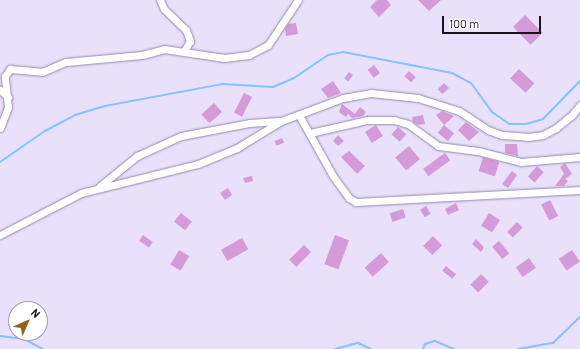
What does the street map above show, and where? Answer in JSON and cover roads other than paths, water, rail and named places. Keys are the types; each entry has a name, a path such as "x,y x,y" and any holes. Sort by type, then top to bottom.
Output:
{"street":[{"path":"160,0 164,9 183,26 190,38 203,54"},
{"path":"0,128 6,116 8,97 5,76 10,69 42,72 66,62 142,54 164,50 237,57 260,51 283,26 298,0"},
{"path":"184,51 190,38"},
{"path":"0,90 8,97"},
{"path":"0,235 54,205 100,187 210,159 237,148 281,121 343,98 371,93 392,94 444,104 488,130 502,135 528,137 543,135 556,128 572,115 580,105"},
{"path":"299,115 340,186 349,198 356,202 580,190"},
{"path":"310,133 367,120 394,120 408,124 438,146 478,151 522,162 580,157"},
{"path":"100,187 137,156 181,136 248,123 281,121"}],"waterway":[{"path":"0,162 45,131 75,115 105,106 222,84 273,87 294,78 328,55 343,52 452,73 471,83 492,112 509,124 526,124 543,119 580,81"},
{"path":"518,349 553,343 580,317"},
{"path":"0,336 24,339 43,349"},
{"path":"423,349 425,344 435,341 454,349"},
{"path":"335,349 358,343 371,349"}]}
